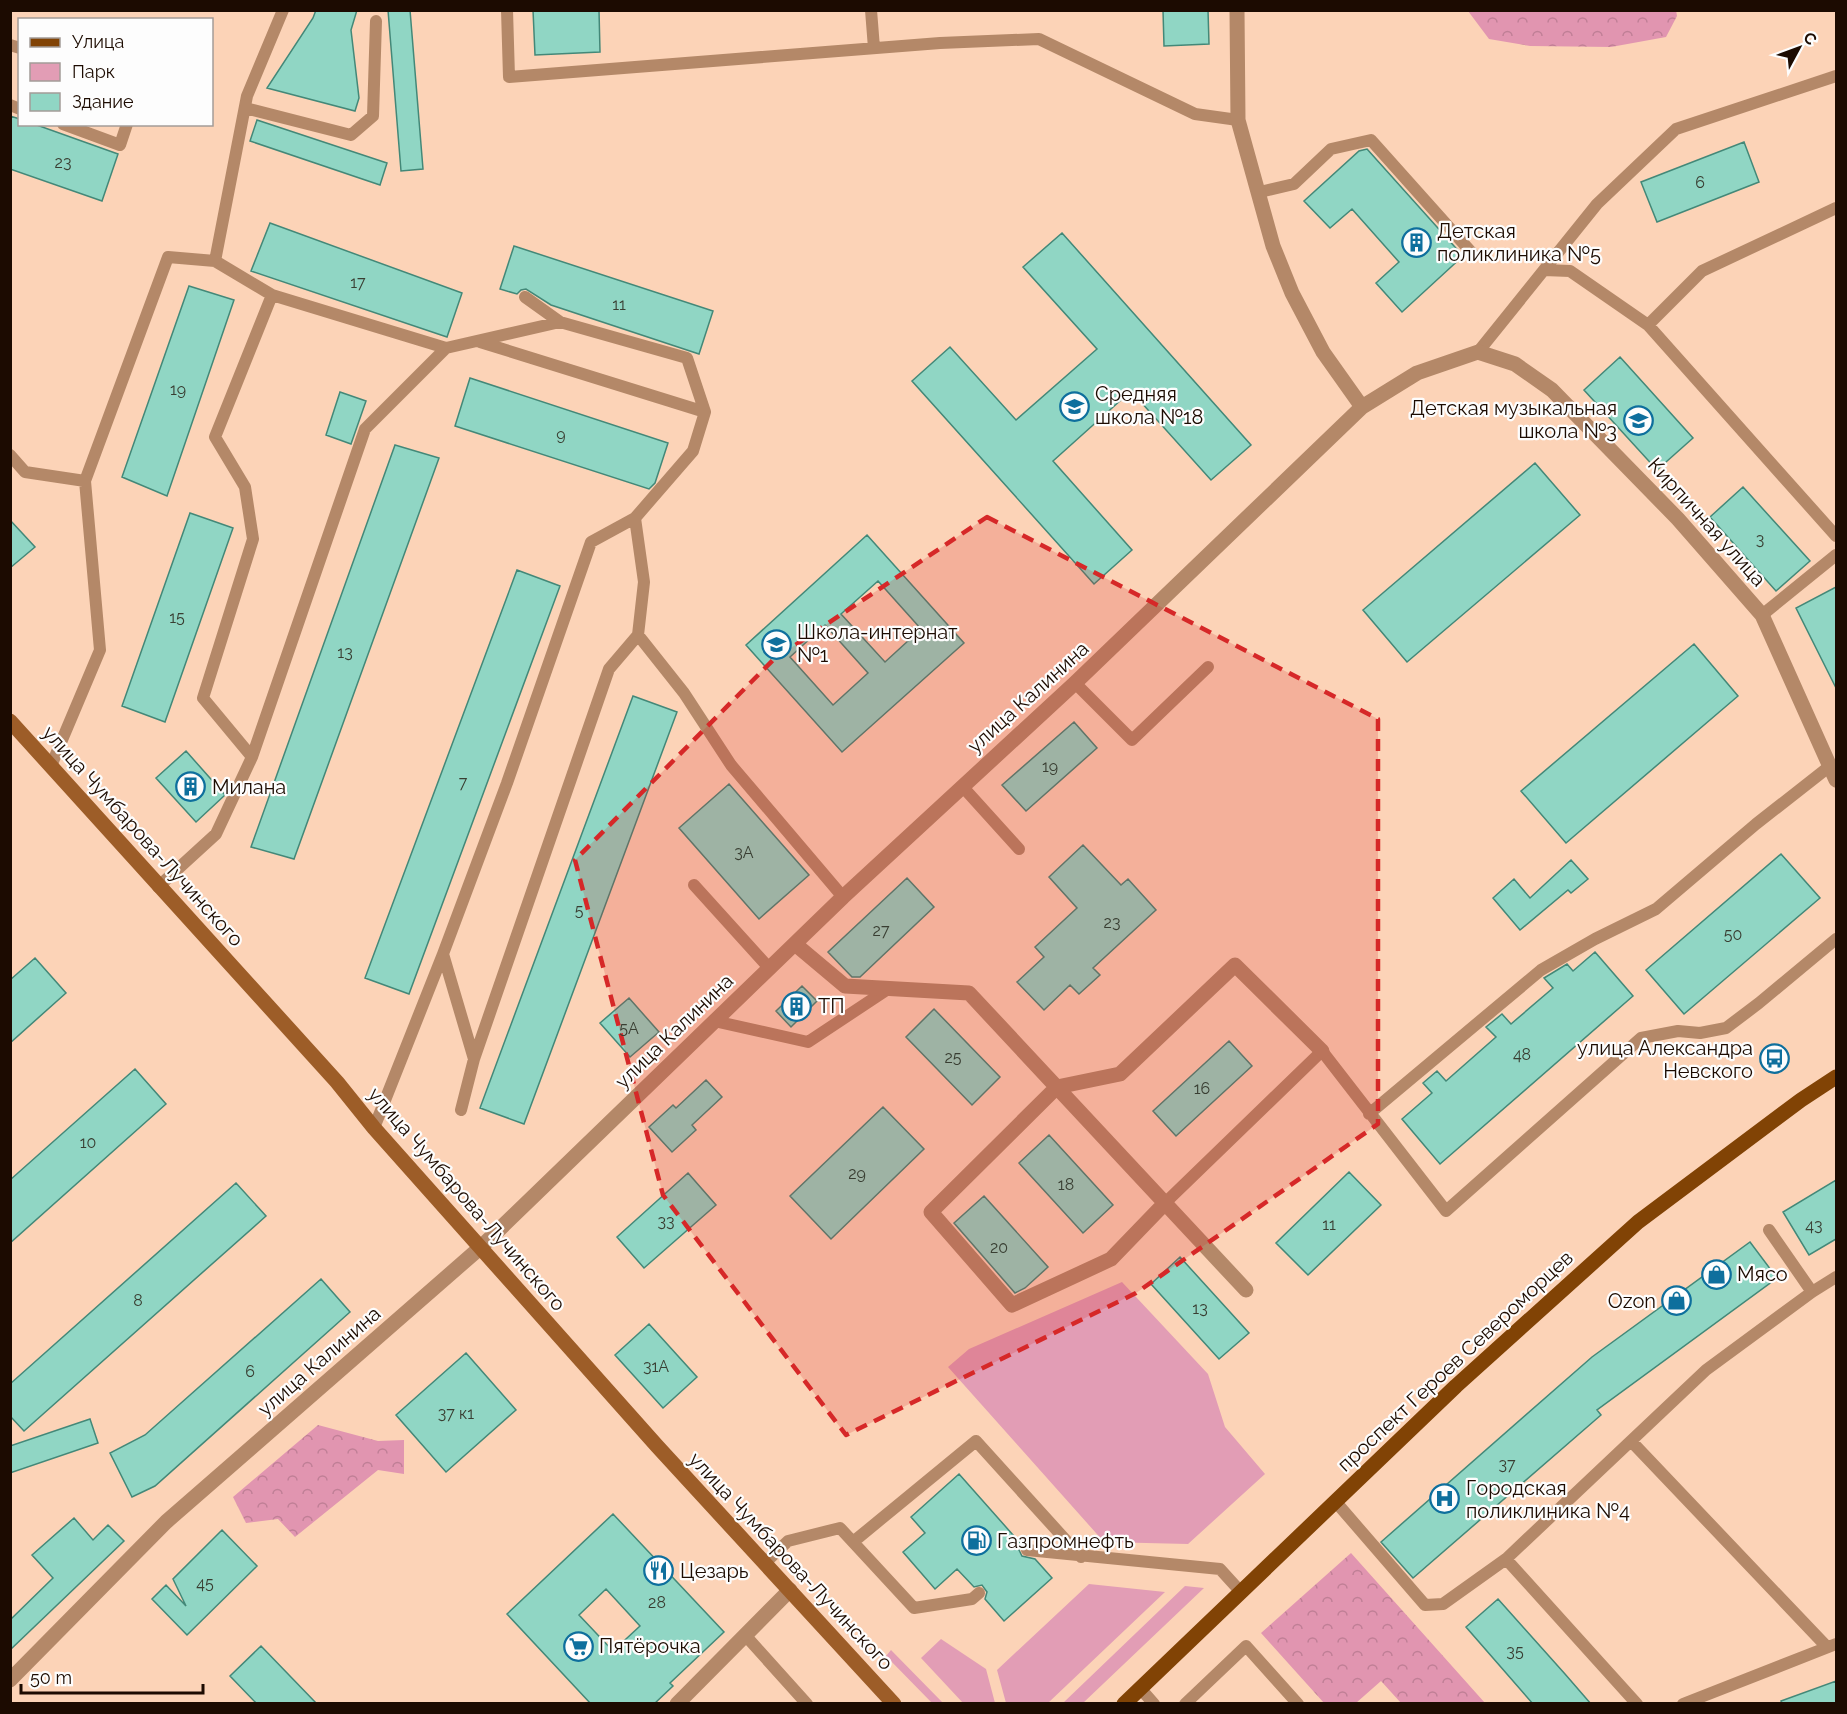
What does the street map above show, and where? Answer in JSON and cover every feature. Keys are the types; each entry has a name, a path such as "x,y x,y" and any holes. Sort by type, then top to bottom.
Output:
{"main road":[{"name":"проспект Героев Североморцев","path":"1124,1704 1456,1386 1638,1222 1801,1100 1836,1077"}],"street":[{"path":"1237,10 1238,120 1260,192 1273,246 1292,293 1323,352 1362,407"},
{"name":"улица Калинина","path":"10,1680 166,1522 481,1247 843,897 1075,684 1362,407 1417,373 1478,352"},
{"name":"Кирпичная улица","path":"1478,352 1515,364 1552,390 1678,519 1762,615 1833,773"},
{"name":"улица Чумбарова-Лучинского","path":"10,721 159,887 189,917 337,1082 374,1128 894,1704"},
{"path":"795,944 845,986 969,993 1246,1290"},
{"path":"1166,1202 1111,1259 1012,1305 931,1212 1057,1087 1120,1074 1235,965 1322,1051"},
{"path":"677,1704 790,1590"}],"lane":[{"path":"215,261 247,96 283,10"},
{"path":"507,10 509,77 874,48 1039,39 1195,114 1238,120"},
{"path":"871,10 874,48"},
{"path":"245,108 351,135 373,116 376,21"},
{"path":"1478,352 1597,204 1676,129 1836,76"},
{"path":"68,126 120,145 126,126"},
{"path":"1260,192 1294,184 1331,149 1371,140 1472,253"},
{"path":"1648,325 1702,271 1836,208"},
{"path":"51,766 100,651 85,481 168,257 215,261 272,296 446,348 560,322"},
{"path":"1544,270 1570,271 1648,325 1836,536"},
{"path":"252,757 203,698 253,539 245,487 215,437 272,296"},
{"path":"374,1128 507,783 591,542 635,518 693,451 705,412 687,358 560,322 525,297"},
{"path":"477,341 705,412"},
{"path":"159,887 216,834 252,757 365,429 446,348"},
{"path":"10,455 25,472 85,481"},
{"path":"461,1110 474,1059 609,669 638,635 644,582 635,518"},
{"path":"1762,615 1836,555"},
{"path":"638,635 684,693 731,765 843,897"},
{"path":"1075,684 1132,740 1209,667"},
{"path":"1369,1114 1541,970 1595,939 1656,909 1756,824 1833,773"},
{"path":"962,786 1019,849"},
{"path":"694,885 770,969"},
{"path":"1166,1202 1322,1051 1446,1212 1641,1038 1678,1031 1701,1033 1726,1028 1836,939"},
{"path":"443,954 474,1059"},
{"path":"714,1021 807,1042 888,989"},
{"path":"1770,1230 1812,1292"},
{"path":"1335,1501 1425,1605 1443,1604 1506,1559 1706,1370 1836,1277"},
{"path":"853,1542 976,1441 1081,1557"},
{"path":"1631,1441 1832,1646 1683,1704"},
{"path":"765,1563 788,1541 840,1528 914,1608 972,1599 979,1593"},
{"path":"1027,1550 1220,1569 1240,1591"},
{"path":"1506,1559 1637,1704"},
{"path":"745,1635 807,1704"},
{"path":"1185,1704 1246,1647 1298,1704"},
{"path":"1140,1688 1155,1704"}],"highlighted area":[{"path":"987,517 1378,719 1378,1124 1136,1293 846,1435 663,1195 575,860 773,660"}],"green space":[{"path":"1676,10 1677,16 1666,37 1611,47 1530,46 1489,39 1468,11"},
{"path":"1122,1282 1208,1374 1225,1427 1265,1474 1188,1544 1104,1542 948,1367 969,1349"},
{"path":"318,1425 378,1441 404,1440 404,1474 378,1470 295,1537 278,1519 246,1523 233,1497"},
{"path":"1351,1553 1485,1703 1401,1703 1381,1681 1356,1703 1324,1703 1261,1633"},
{"path":"1089,1584 1165,1592 1048,1703 1006,1703 997,1670"},
{"path":"1185,1586 1204,1588 1083,1703 1063,1703"},
{"path":"941,1639 986,1669 995,1703 963,1703 921,1658"},
{"path":"891,1650 943,1703 932,1703 886,1656"}],"building":[{"path":"316,10 357,10 351,30 359,98 355,111 267,88"},
{"path":"388,10 410,10 423,169 401,171"},
{"path":"533,10 599,10 600,52 535,55"},
{"path":"1163,10 1208,10 1209,44 1164,46"},
{"path":"10,116 18,118 18,126 40,126 118,154 102,201 10,169"},
{"path":"257,120 387,163 380,185 250,141"},
{"path":"1744,142 1759,182 1657,222 1641,182"},
{"name":"Детская поликлиника №5","path":"1367,149 1463,256 1402,312 1376,283 1399,262 1352,209 1330,228 1304,201 1359,151"},
{"path":"270,223 462,293 447,337 251,271"},
{"name":"Средняя школа №18","path":"1062,233 1251,445 1211,480 1131,391 1053,461 1132,550 1094,584 912,381 950,347 1016,420 1097,349 1023,267"},
{"path":"514,246 713,311 699,354 551,305 526,289 517,294 500,289"},
{"path":"189,286 234,300 167,496 122,477"},
{"path":"1620,357 1693,438 1657,470 1584,390"},
{"path":"470,378 668,443 655,483 649,489 455,426"},
{"path":"340,392 366,401 351,444 326,435"},
{"path":"395,445 439,458 294,859 251,847"},
{"path":"1535,463 1580,515 1407,662 1363,610"},
{"path":"1743,487 1810,561 1776,591 1710,517"},
{"path":"190,513 233,528 165,722 122,706"},
{"path":"10,520 35,547 10,568"},
{"name":"Школа-интернат №1","path":"867,535 964,643 842,752 746,645","holes":["878,581 921,629 885,662 841,614","825,625 868,673 833,705 790,657"]},
{"path":"517,570 560,586 409,994 365,978"},
{"path":"1836,587 1836,688 1796,608"},
{"path":"1694,644 1738,696 1566,843 1521,791"},
{"path":"633,696 677,712 524,1124 480,1108"},
{"path":"1074,722 1097,748 1026,811 1002,785"},
{"name":"Милана","path":"186,751 225,795 196,822 156,778"},
{"path":"729,784 809,875 759,919 679,828"},
{"path":"1083,845 1121,885 1128,879 1156,910 1093,968 1100,975 1079,994 1070,985 1044,1010 1017,982 1044,957 1035,947 1077,908 1049,877"},
{"path":"1781,854 1820,898 1684,1014 1646,970"},
{"path":"1571,860 1588,879 1571,893 1568,890 1520,930 1493,898 1514,879 1530,898"},
{"path":"907,878 934,907 860,977 852,977 828,952"},
{"path":"1595,952 1633,996 1440,1164 1402,1119 1432,1093 1423,1083 1437,1071 1446,1081 1496,1037 1486,1027 1502,1014 1511,1024 1553,988 1544,978 1567,964 1573,971"},
{"path":"35,958 66,993 10,1043 10,980"},
{"name":"ТП","path":"802,986 817,1001 791,1027 776,1011"},
{"path":"629,998 659,1032 630,1057 600,1023"},
{"path":"934,1009 1000,1077 972,1105 906,1037"},
{"path":"1229,1041 1252,1066 1176,1136 1153,1111"},
{"path":"135,1069 166,1104 10,1243 10,1180"},
{"path":"706,1080 722,1097 692,1125 696,1130 672,1152 649,1127 673,1105 676,1108"},
{"path":"883,1107 924,1149 831,1239 790,1196"},
{"path":"1049,1135 1113,1205 1083,1233 1019,1163"},
{"path":"1349,1172 1381,1205 1308,1275 1276,1243"},
{"path":"688,1173 716,1205 644,1268 617,1237"},
{"path":"1836,1180 1836,1239 1809,1255 1783,1212"},
{"path":"236,1183 266,1216 24,1431 10,1416 10,1384"},
{"path":"984,1196 1048,1267 1025,1288 1015,1293 954,1223"},
{"path":"1750,1242 1777,1278 1597,1410 1601,1415 1413,1578 1381,1542 1592,1357"},
{"path":"1180,1257 1249,1333 1219,1359 1151,1284"},
{"path":"321,1279 350,1312 155,1486 132,1497 110,1453 145,1435"},
{"path":"649,1324 697,1377 663,1408 615,1355"},
{"path":"466,1353 516,1410 446,1472 396,1415"},
{"path":"90,1419 98,1443 10,1473 10,1446"},
{"name":"Газпромнефть","path":"959,1474 1021,1544 1019,1550 1022,1556 1035,1559 1052,1578 1004,1621 985,1599 987,1592 982,1585 974,1587 957,1569 935,1589 903,1552 925,1533 911,1517"},
{"path":"613,1514 724,1632 670,1683 673,1686 654,1704 591,1704 507,1614","holes":["606,1589 640,1626 613,1651 579,1615"]},
{"path":"74,1518 93,1540 108,1525 124,1541 10,1650 10,1620 53,1578 32,1555"},
{"path":"222,1530 257,1566 187,1635 152,1599 166,1585 186,1606 173,1579"},
{"path":"1498,1599 1591,1704 1533,1704 1466,1627"},
{"path":"261,1646 317,1704 257,1704 230,1676"},
{"path":"1836,1681 1836,1704 1782,1704 1781,1701"}],"place":[{"name":"Детская поликлиника №5","path":"1416,242"},
{"name":"Средняя школа №18","path":"1074,406"},
{"name":"Детская музыкальная школа №3","path":"1638,420"},
{"name":"Школа-интернат №1","path":"776,644"},
{"name":"Милана","path":"191,787"},
{"name":"ТП","path":"797,1006"},
{"name":"улица Александра Невского","path":"1774,1059"},
{"name":"Мясо","path":"1716,1274"},
{"name":"Ozon","path":"1677,1301"},
{"name":"Городская поликлиника №4","path":"1445,1499"},
{"name":"Газпромнефть","path":"976,1541"},
{"name":"Цезарь","path":"659,1571"},
{"name":"Пятёрочка","path":"578,1646"}]}
